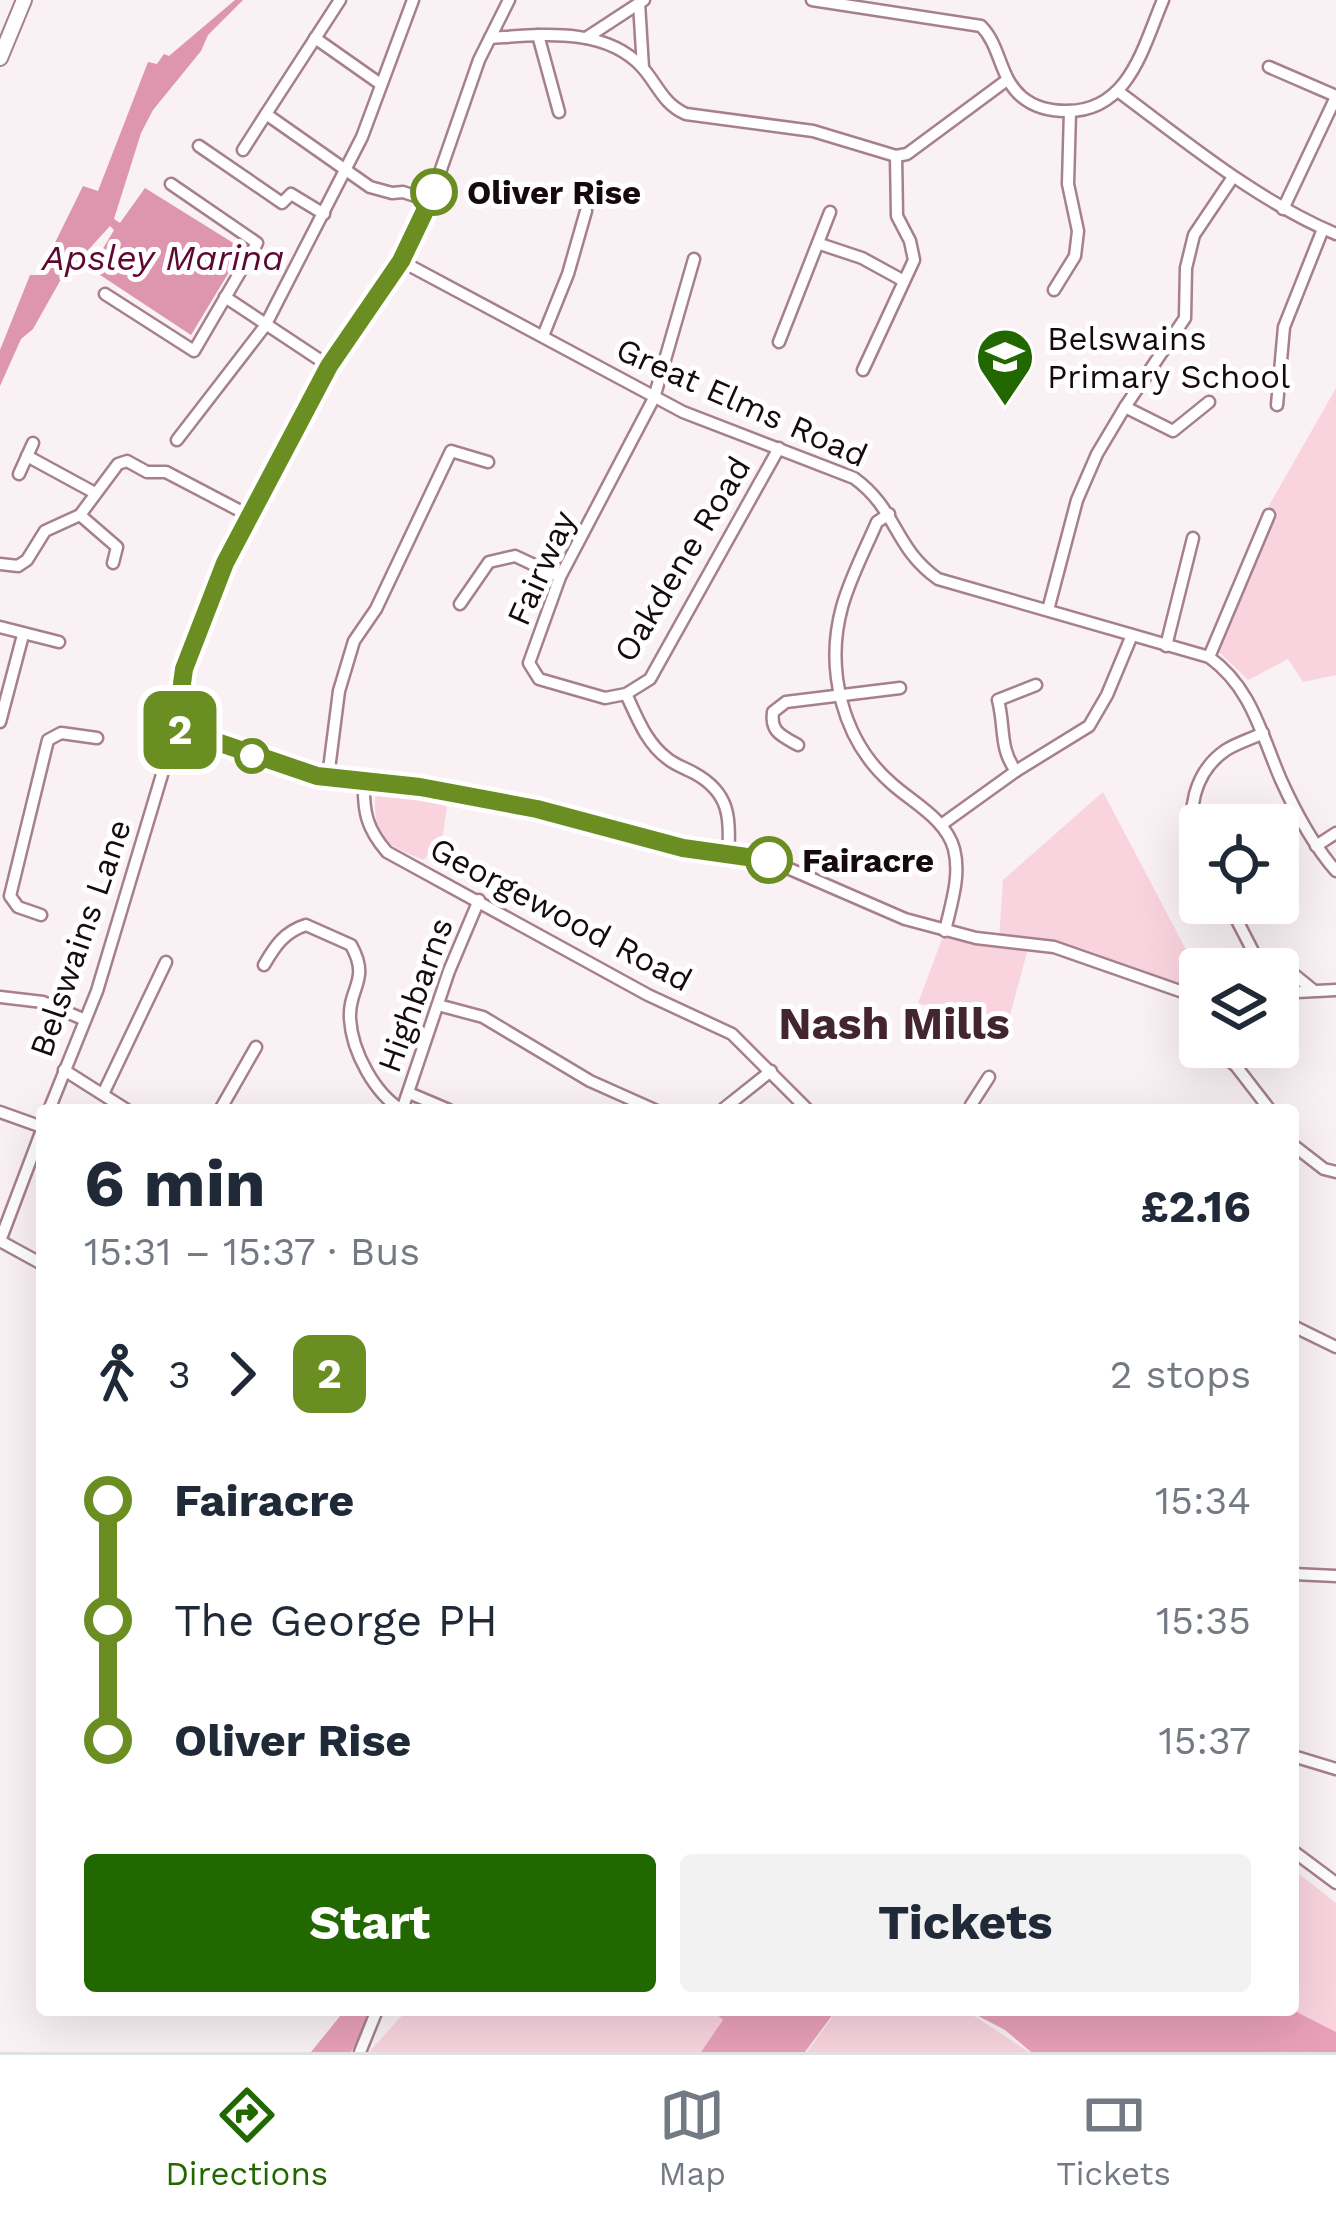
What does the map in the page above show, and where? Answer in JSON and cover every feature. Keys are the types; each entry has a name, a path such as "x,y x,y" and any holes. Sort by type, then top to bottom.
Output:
{"main road":[{"path":"0,58 24,0"}],"street":[{"path":"243,150 340,0"},
{"path":"176,440 265,326 347,170 412,0"},
{"name":"Belswains Lane","path":"51,1104 98,991 176,728 184,669 225,563 329,366 401,261 430,201 490,38 509,0"},
{"path":"812,0 981,26 992,38 1007,80 1024,99 1046,109 1070,111 1094,107 1119,92 1132,75 1163,0"},
{"path":"586,38 641,2"},
{"path":"641,2 643,68"},
{"path":"538,35 559,112"},
{"path":"315,38 379,83"},
{"path":"490,38 586,38 624,51 643,68 670,107 686,115 813,131 896,156 907,154 1007,80"},
{"path":"1269,67 1336,97 1283,209"},
{"path":"1119,92 1233,177 1330,232 1284,327 1277,405"},
{"path":"1054,290 1076,256 1078,231 1068,184 1070,111"},
{"path":"266,114 370,187 430,201"},
{"path":"200,146 282,203 291,194 324,214"},
{"path":"862,370 914,260 897,216 896,156"},
{"path":"1048,610 1077,500 1125,406 1185,319 1186,268 1194,235 1233,177"},
{"path":"105,294 194,351 257,243 171,184"},
{"path":"543,336 586,211"},
{"path":"779,342 830,212"},
{"path":"820,244 904,281"},
{"name":"Fairway","path":"626,694 605,698 539,679 529,663 560,577 654,398 694,259"},
{"name":"Great Elms Road","path":"401,261 654,398 854,478 876,494 904,548 938,580 1209,657"},
{"path":"224,297 329,366"},
{"path":"1125,406 1173,430 1209,402"},
{"path":"20,474 33,443"},
{"name":"Oakdene Road","path":"626,694 650,679 779,448"},
{"path":"328,777 339,691 354,641 376,609 451,451 488,462"},
{"path":"27,457 95,493"},
{"path":"0,564 17,566 27,560 45,531 80,515 118,464 127,461 147,472 166,472 248,515"},
{"path":"889,514 877,522 842,605 834,644 840,698 869,758 941,825 954,847 956,879 946,931"},
{"path":"80,515 117,548 113,563"},
{"path":"1269,515 1209,657 1246,695 1282,781 1316,846 1336,871"},
{"path":"1166,646 1193,538"},
{"path":"460,604 489,562 515,556 560,577"},
{"path":"0,627 59,642"},
{"path":"0,722 23,635"},
{"path":"941,825 1089,726 1132,635"},
{"path":"1016,771 1003,746 998,700 1036,685"},
{"path":"798,745 776,733 771,722 773,712 786,702 900,688"},
{"path":"626,694 646,736 668,759 712,783 723,798 731,818 728,854"},
{"path":"176,728 292,771 407,785 537,809 683,848 769,860 905,919 946,931 1054,947 1179,991"},
{"path":"41,914 18,907 10,896 48,740 61,733 97,738"},
{"path":"1193,804 1200,777 1224,751 1263,733"},
{"name":"Georgewood Road","path":"364,782 363,812 371,834 387,852 648,994 717,1025 745,1044 802,1104"},
{"path":"1316,846 1336,833"},
{"path":"0,880 14,883"},
{"name":"Highbarns","path":"404,1104 479,900"},
{"path":"264,965 278,941 306,925 350,945 362,974 350,1016 354,1037 375,1086 392,1104"},
{"path":"104,1094 166,962"},
{"path":"1299,979 1312,990"},
{"path":"1299,991 1336,990"},
{"path":"0,997 43,1002 83,1019"},
{"path":"438,1006 483,1017 589,1080 642,1104"},
{"path":"223,1104 256,1047"},
{"path":"1238,1068 1265,1104"},
{"path":"64,1070 118,1104"},
{"path":"730,1104 771,1071"},
{"path":"972,1104 989,1077"},
{"path":"409,1093 435,1104"},
{"path":"0,1112 36,1126"},
{"path":"36,1144 0,1241 36,1261"},
{"path":"1299,1150 1324,1169 1336,1172"},
{"path":"1299,1329 1336,1347"},
{"path":"1299,1574 1336,1576"},
{"path":"1299,1758 1336,1768"},
{"path":"1299,1855 1336,1883"},
{"path":"359,2052 374,2016"}],"shaded area":[{"path":"1336,388 1336,675 1303,682 1288,659 1248,680 1217,650 1267,509"},
{"path":"1103,792 1185,948 1179,948 1179,991 1109,965 1029,945 1006,1030 918,1003 945,931 999,940 1003,880"},
{"path":"379,794 432,800 447,807 443,834 424,860 386,840 375,812"},
{"path":"1299,1874 1336,1903 1336,2032 1299,2013"},
{"path":"1299,2013 1336,2032 1336,2052 1031,2052 978,2016"},
{"path":"340,2016 372,2016 351,2052 311,2052"},
{"path":"402,2016 725,2019 701,2052 369,2052"},
{"path":"719,2016 832,2016 805,2052 701,2052 723,2020"},
{"path":"833,2016 974,2016 1029,2052 807,2052"}],"water":[{"name":"Apsley Marina","path":"235,0 243,0 208,35 201,51 153,110 114,219 120,223 145,188 243,249 191,335 91,269 114,230 110,226 60,281 33,329 21,339 0,386 0,350 30,275 39,275 83,186 98,191 148,62 157,64 164,54 169,56"}],"bus line":[{"name":"2","path":"434,192 401,261 329,366 248,515 184,669 176,728 292,771 420,787 537,809 683,848 769,860"}],"place":[{"name":"Oliver Rise","path":"434,192"},
{"name":"Belswains Primary School","path":"1005,408"},
{"name":"Fairacre","path":"769,860"}],"district":[{"name":"Nash Mills","path":"894,1023"}]}
